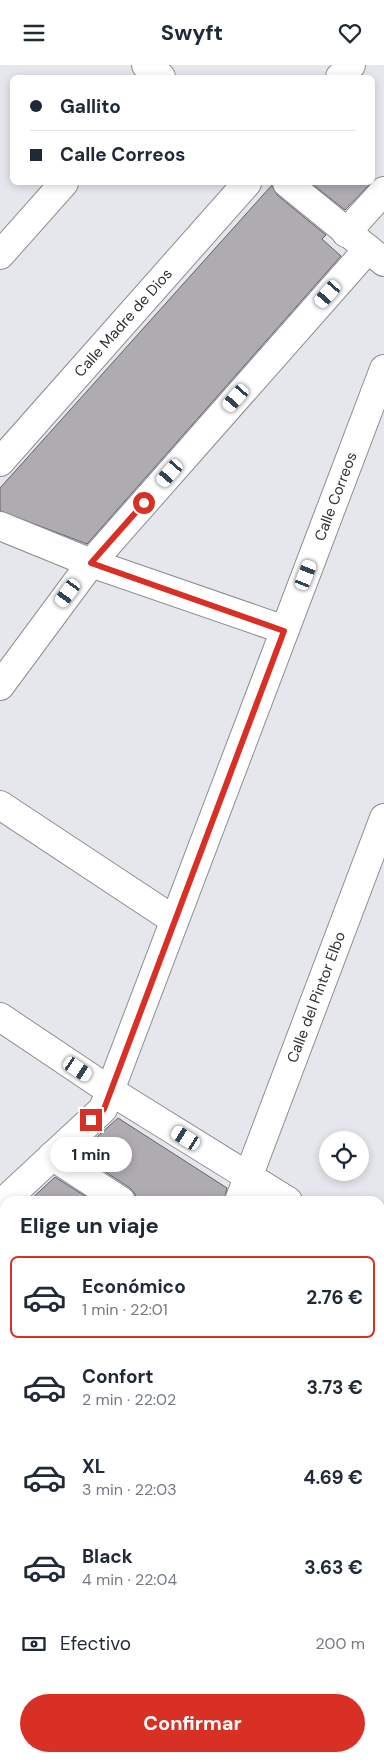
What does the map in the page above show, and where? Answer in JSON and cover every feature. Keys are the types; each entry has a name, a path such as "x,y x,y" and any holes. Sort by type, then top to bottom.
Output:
{"street":[{"path":"342,75 350,65"},
{"path":"0,255 62,185"},
{"name":"Calle Madre de Dios","path":"0,462 245,185"},
{"path":"0,686 91,563 376,255 346,233 289,185"},
{"path":"346,233 384,191"},
{"name":"Calle Correos","path":"10,1196 104,1109 109,1090 384,369"},
{"path":"0,526 91,563 284,631"},
{"path":"0,805 174,920"},
{"name":"Calle del Pintor Elbo","path":"241,1196 384,818"},
{"path":"0,1017 109,1090 280,1196"},
{"path":"52,1156 113,1196"}],"building":[{"path":"272,185 277,195 326,235 322,239 341,256 87,544 0,511 0,488"},
{"path":"314,185 369,185 345,210"},
{"path":"118,1118 227,1188 225,1196 136,1196 130,1188 78,1154"},
{"path":"55,1177 85,1196 34,1196"}],"route":[{"path":"91,1120 104,1109 109,1090 284,631 91,563 144,503"}]}
